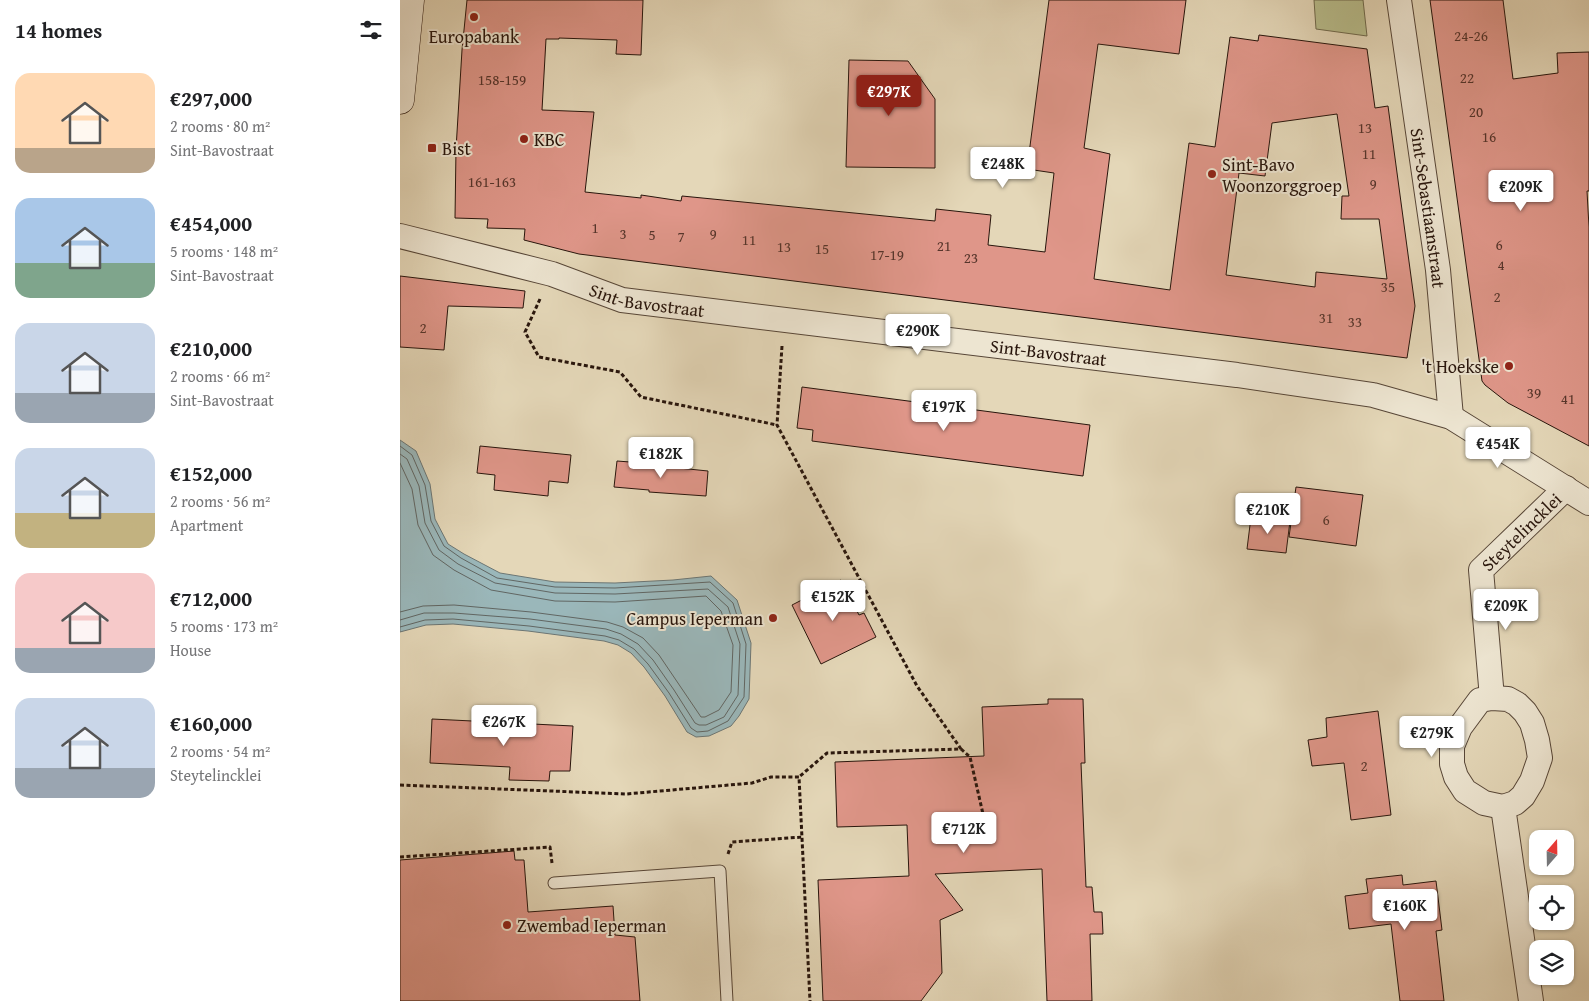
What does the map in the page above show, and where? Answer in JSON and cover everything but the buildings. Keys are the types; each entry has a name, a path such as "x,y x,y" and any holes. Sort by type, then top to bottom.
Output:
{"street":[{"path":"400,100 410,0"},
{"name":"Sint-Sebastiaanstraat","path":"1399,0 1438,270 1451,416"},
{"name":"Sint-Bavostraat","path":"400,236 552,274 622,300 1246,376 1373,395 1451,416 1589,503"},
{"name":"Steytelincklei","path":"1492,698 1481,570 1566,488"},
{"path":"1492,698 1508,699 1525,712 1532,723 1540,758 1532,781 1524,796 1515,803 1503,807 1484,803 1465,791 1456,777 1452,764 1452,746 1460,727 1480,700 1492,698"},
{"path":"1503,807 1531,1001"}],"lane":[{"path":"554,883 720,871 727,1001"}],"path":[{"path":"552,274 525,332 538,357 620,372 641,397 777,426"},
{"path":"784,320 777,426 917,686 961,749 970,757 984,814"},
{"path":"400,785 626,794 752,783 771,777 799,776 827,753 961,749"},
{"path":"799,776 810,1001"},
{"path":"720,871 732,842 803,837"},
{"path":"400,857 550,847 554,883"}],"green space":[{"path":"1314,0 1363,0 1367,36 1316,29"}],"water":[{"path":"400,440 416,451 430,484 435,519 448,544 500,573 555,582 615,583 711,576 737,600 751,643 749,699 731,726 709,736 696,737 687,732 665,696 644,667 631,653 618,645 604,641 453,624 426,625 400,632"}],"place":[{"name":"Europabank","path":"474,17"},
{"name":"KBC","path":"524,139"},
{"name":"Bist","path":"432,148"},
{"name":"Sint-Bavo Woonzorggroep","path":"1212,174"},
{"name":"'t Hoekske","path":"1509,366"},
{"name":"Campus Ieperman","path":"773,618"},
{"name":"Zwembad Ieperman","path":"507,925"}]}
